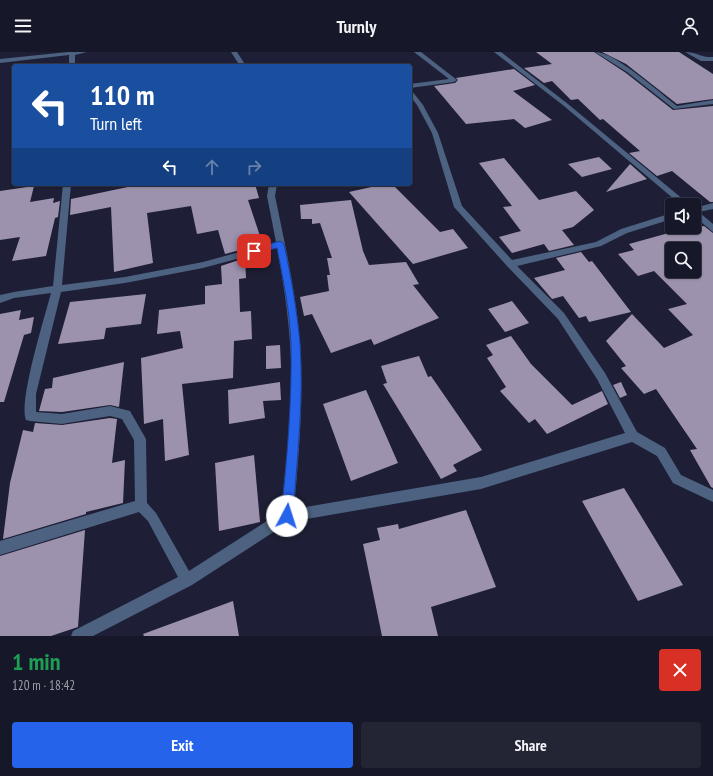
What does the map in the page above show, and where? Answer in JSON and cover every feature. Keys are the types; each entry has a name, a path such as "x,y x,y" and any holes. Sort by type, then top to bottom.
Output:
{"street":[{"path":"0,60 83,52"},
{"path":"234,52 242,64"},
{"path":"412,86 454,80 417,52"},
{"path":"497,52 566,105 678,198"},
{"path":"598,52 629,71 676,108 713,102"},
{"path":"688,52 713,67"},
{"path":"72,54 72,64"},
{"path":"703,60 713,59"},
{"path":"412,95 420,105 435,133 458,207 510,264 561,316 601,376 633,436 661,452 677,479 713,496"},
{"path":"67,186 57,290 31,394 30,416 62,419 110,411 126,415 140,438 141,505 152,517 187,580"},
{"path":"273,186 271,196 289,285 295,344 294,432 287,516"},
{"path":"701,209 713,206"},
{"path":"510,264 598,244 624,231 665,218"},
{"path":"701,218 713,229"},
{"path":"0,299 14,295 124,280 203,265 280,244"},
{"path":"78,636 187,580 287,516 480,483 633,436"},
{"path":"0,548 141,505"}],"building":[{"path":"536,52 594,52 626,73 673,110 713,106 713,202 710,202 672,171 657,176 629,153 640,151 603,119 600,120 578,99 571,100 552,81 544,83 524,68 552,64"},
{"path":"602,52 679,52 713,74 713,99 677,104 626,64"},
{"path":"514,69 535,85 513,91 552,120 525,128 514,119 466,124 434,86 455,83 458,80 456,78"},
{"path":"599,157 612,169 582,177 568,164"},
{"path":"504,158 539,200 576,191 594,210 573,227 562,230 574,245 549,251 544,244 512,253 499,237 521,231 503,207 512,206 479,163"},
{"path":"630,164 647,179 606,192"},
{"path":"34,186 30,202 54,198 53,203 60,201 58,217 55,218 46,256 12,261 20,237 0,240 0,191"},
{"path":"133,186 256,186 259,198 248,200 262,242 254,244 255,246 225,254 218,230 197,234 191,206 147,213 153,263 114,272 111,207 70,215 71,199"},
{"path":"376,186 394,186 440,232 453,229 468,248 413,264 349,192"},
{"path":"351,200 363,251 369,265 406,262 419,284 413,285 439,318 374,345 371,339 331,353 312,314 304,316 300,297 329,291 327,275 330,275 327,258 332,258 320,223 312,224 312,219 301,219 300,205"},
{"path":"704,226 713,233 713,488 690,450 697,449 656,389 644,394 621,368 626,366 606,341 632,314 664,348 693,335 668,309 687,304 654,271 638,276 618,254 634,250 629,244 665,234 701,234 701,227"},
{"path":"581,252 589,262 592,261 631,312 589,322 586,316 579,318 563,296 552,299 534,278 565,270 556,258"},
{"path":"245,258 246,278 239,279 240,312 251,311 252,339 234,341 233,378 182,384 189,455 165,461 163,419 144,424 141,358 183,348 180,331 157,334 159,310 205,304 205,286 222,284 221,266"},
{"path":"146,294 141,324 106,328 104,339 58,344 70,302"},
{"path":"512,301 529,323 505,332 488,309"},
{"path":"21,310 19,320 34,317 31,333 24,335 4,402 0,402 0,314"},
{"path":"511,336 531,364 572,405 602,391 608,404 547,434 535,419 529,423 500,391 506,387 487,358 493,355 486,345"},
{"path":"280,345 281,368 266,369 266,346"},
{"path":"419,356 428,377 431,376 482,450 453,465 457,471 441,479 383,384 387,383 381,366"},
{"path":"124,362 119,407 110,405 62,412 39,411 45,389 52,388 53,378"},
{"path":"280,382 281,400 263,401 265,418 229,424 228,390"},
{"path":"621,382 627,395 620,398 613,385"},
{"path":"366,390 398,463 351,481 323,404"},
{"path":"110,418 117,419 112,463 125,460 123,503 86,512 86,514 3,539 10,483 23,430 33,432 35,423 62,425"},
{"path":"254,455 260,522 219,531 215,463"},
{"path":"624,488 683,585 638,601 582,501"},
{"path":"466,510 496,587 431,607 438,636 382,636 363,544 380,540 377,528 398,524 399,529"},
{"path":"85,530 78,627 51,636 0,636 0,556"},
{"path":"233,601 239,636 144,636 143,634"}],"route":[{"path":"254,251 280,244 289,285 295,344 294,432 287,516"}]}
